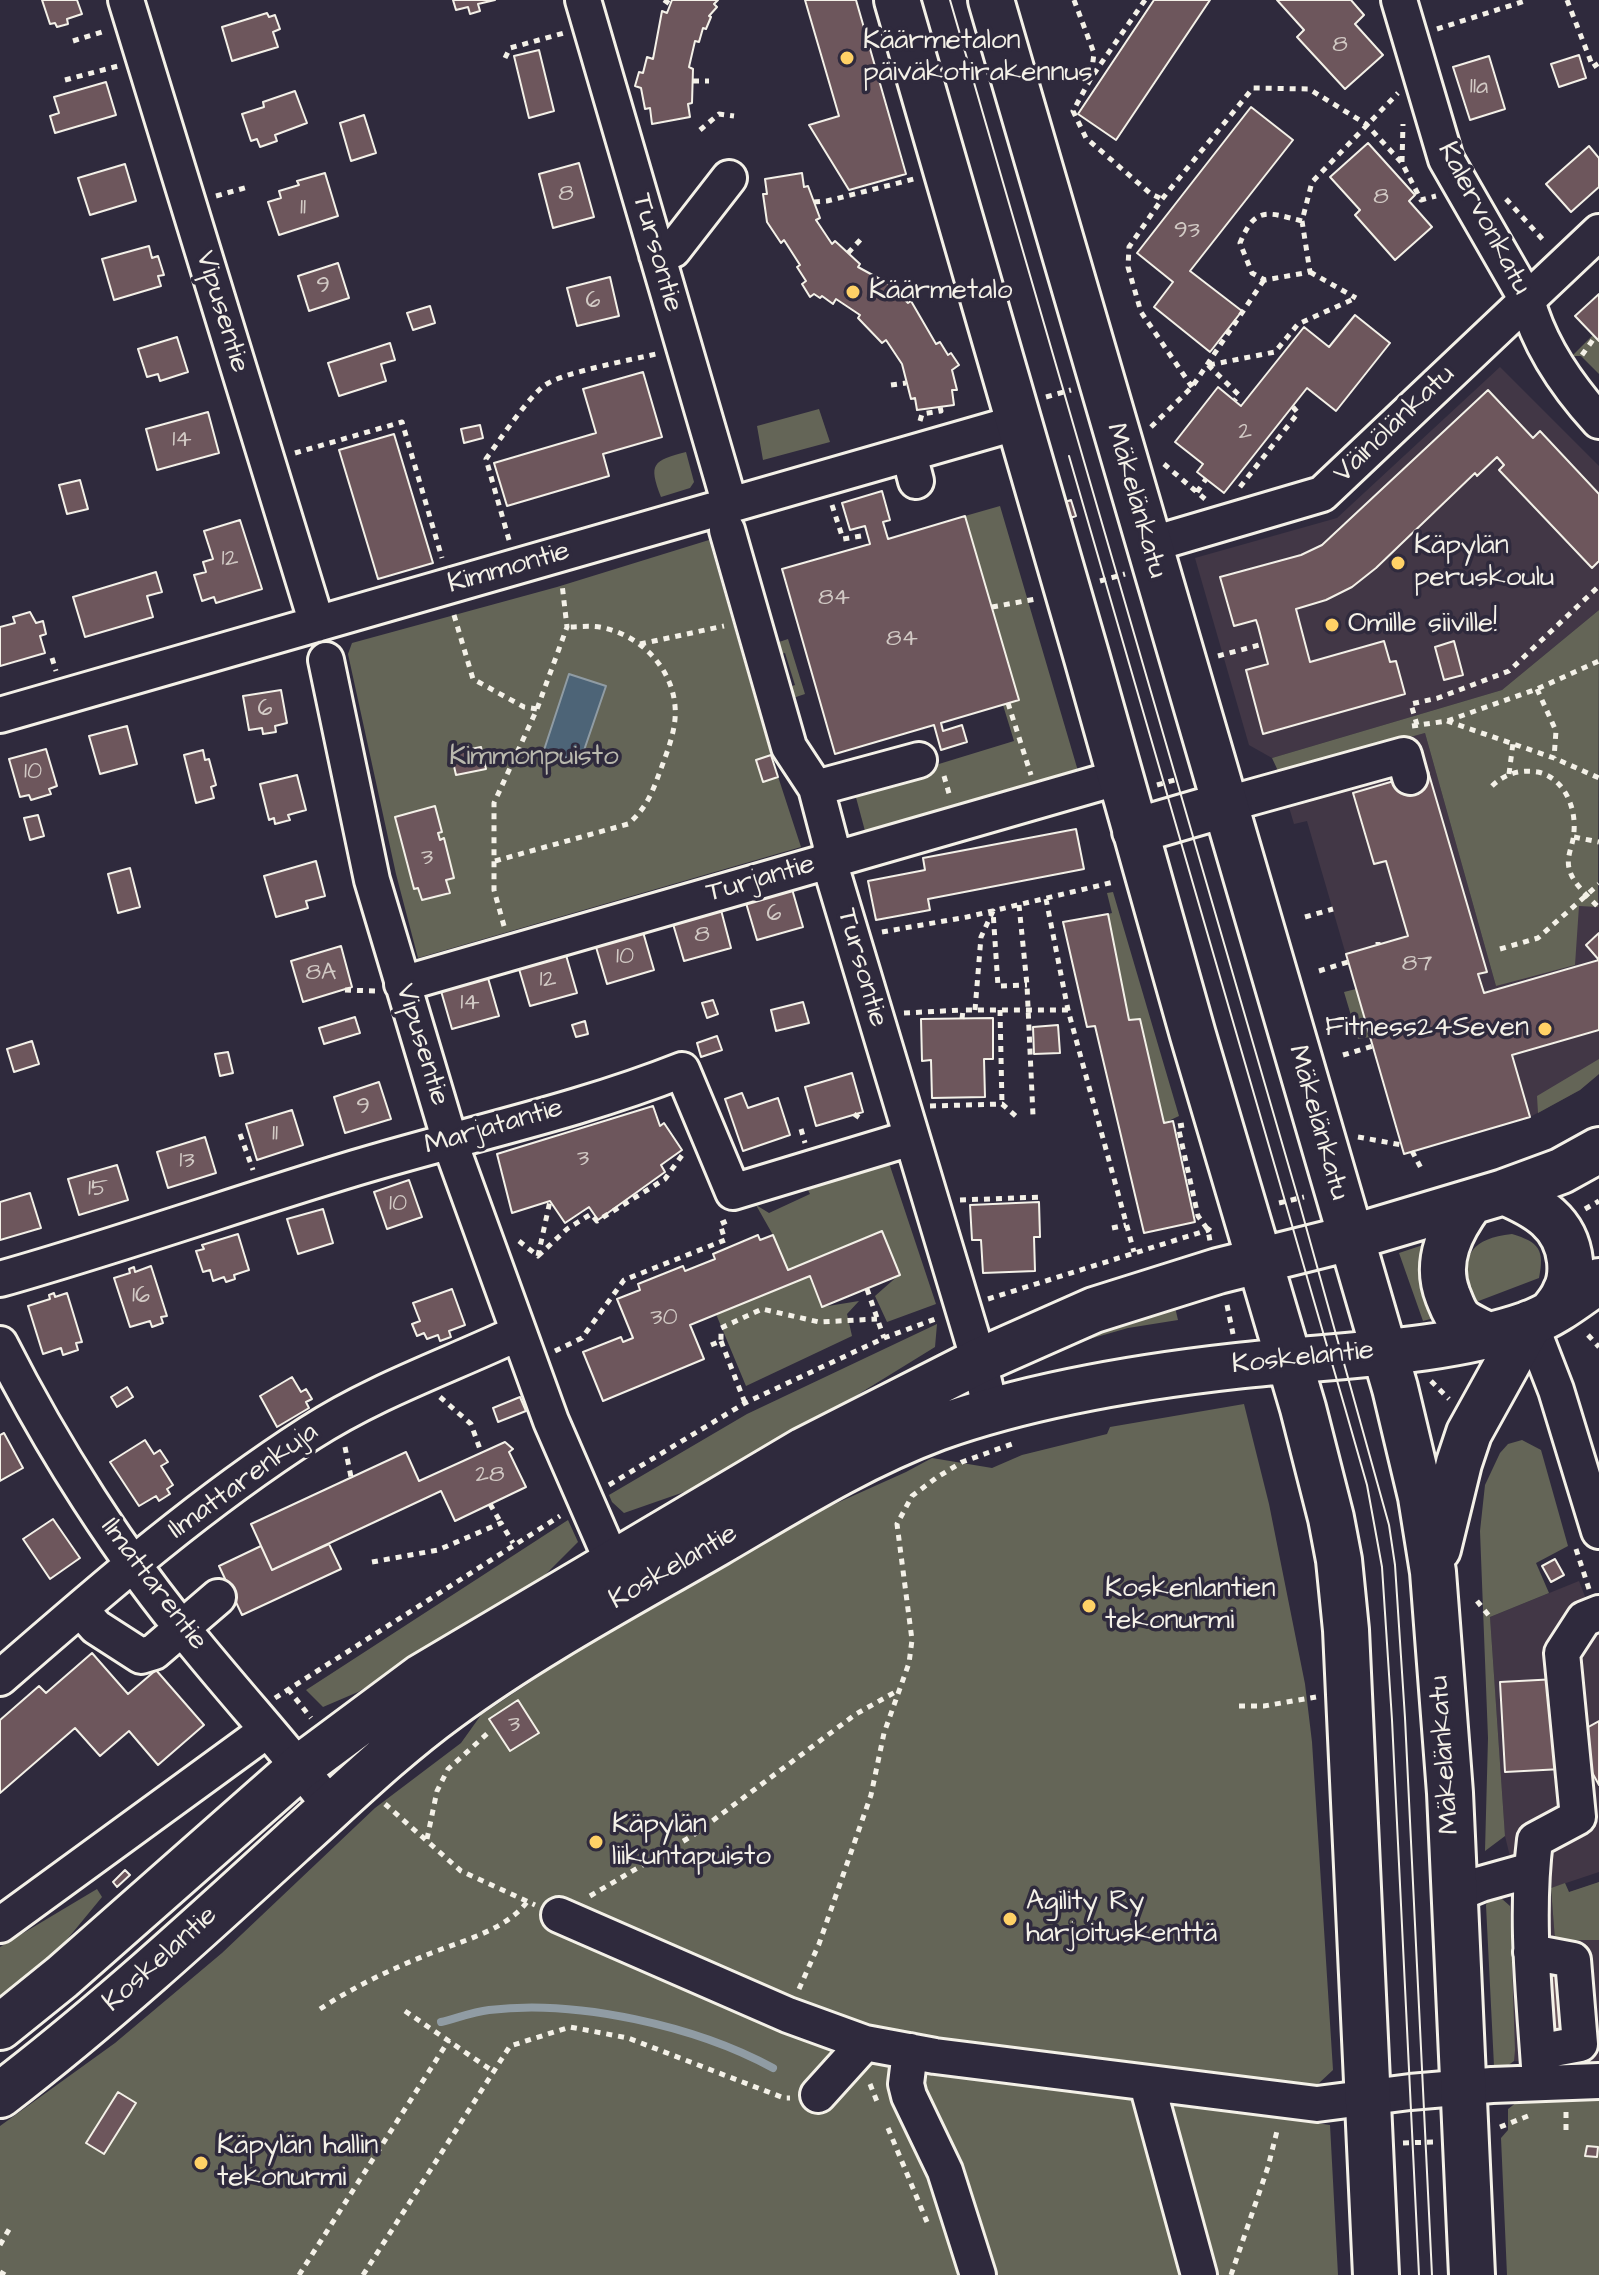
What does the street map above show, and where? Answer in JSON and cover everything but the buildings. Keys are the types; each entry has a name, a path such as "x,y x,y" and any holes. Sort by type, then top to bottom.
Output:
{"main road":[{"path":"897,0 1015,410 1052,594 1120,777 1231,1216 1260,1261 1331,1518 1346,1630 1376,2275"},
{"name":"Mäkelänkatu","path":"991,0 1100,381 1136,449 1152,556 1384,1351 1417,1481 1433,1572 1450,1793 1472,2275"},
{"path":"1135,831 1224,805"},
{"name":"Koskelantie","path":"0,2095 92,2021 331,1807 447,1708 531,1653 620,1579 804,1450 979,1361 1094,1310 1213,1250 1260,1261 1350,1238 1488,1197 1561,1171 1599,1150"},
{"path":"1433,1572 1469,1433 1540,1318 1566,1292 1571,1273 1564,1238 1551,1218 1535,1206 1488,1197 1452,1230 1442,1264 1445,1289 1460,1318 1487,1335"},
{"name":"Koskelantie","path":"0,2027 62,1977 300,1767 421,1677 820,1482 935,1429 1006,1426 1070,1392 1240,1365 1384,1351 1487,1335 1540,1318 1599,1281"}],"street":[{"name":"Vipusentie","path":"126,0 317,624"},
{"name":"Kalervonkatu","path":"1399,0 1446,159 1527,300 1533,324 1571,390 1599,421"},
{"name":"Tursontie","path":"586,12 684,347 789,747 816,788 831,845 829,861 911,1138 952,1312 979,1361 1006,1426"},
{"path":"657,255 673,250 729,178"},
{"name":"Väinölänkatu","path":"1152,556 1322,494 1599,232"},
{"name":"Kimmontie","path":"0,715 556,556 729,518 913,468 1015,410"},
{"name":"Vipusentie","path":"326,660 372,880 388,988 450,1140 551,1421 620,1579"},
{"path":"1224,805 1404,755 1410,777"},
{"path":"816,788 930,762"},
{"name":"Turjantie","path":"388,988 1120,777"},
{"name":"Marjatantie","path":"0,1279 450,1140 480,1135 682,1070 733,1192 911,1138"},
{"path":"1540,1318 1587,1540"},
{"name":"Ilmattarenkuja","path":"0,1678 222,1493 311,1432 369,1400 518,1333"},
{"name":"Ilmattarentie","path":"0,1344 61,1451 134,1565 183,1629 331,1807"},
{"path":"80,1609 96,1627 141,1656 154,1652 218,1597"},
{"path":"1539,2067 1531,1952 1531,1870 1535,1840 1578,1817 1562,1653 1584,1619 1597,1607"},
{"path":"0,1925 259,1722"},
{"path":"1454,1895 1531,1870"},
{"path":"559,1915 788,2015 865,2043 910,2051 1317,2104 1462,2088 1539,2067 1599,2081"},
{"path":"818,2095 865,2043"},
{"path":"910,2051 906,2084 909,2096 945,2171 978,2275"},
{"path":"1147,2084 1199,2275"}],"path":[{"path":"1074,0 1094,53 1091,78"},
{"path":"1145,0 1070,111 1086,138 1151,194 1162,199"},
{"path":"1426,33 1528,0"},
{"path":"1567,0 1593,67 1599,63"},
{"path":"505,58 510,48 586,12"},
{"path":"65,80 144,59"},
{"path":"693,81 709,81"},
{"path":"1310,272 1302,221 1312,182 1405,87"},
{"path":"1192,387 1141,312 1128,267 1129,247 1162,199 1253,88 1309,89 1366,124 1402,163 1421,200 1432,198"},
{"path":"700,130 719,114 734,116"},
{"path":"814,202 908,181"},
{"path":"1208,365 1275,352 1298,324 1356,298 1310,272 1265,280 1252,273 1240,243 1248,223 1257,215 1273,213 1302,221"},
{"path":"848,253 862,238"},
{"path":"1212,504 1136,449 1147,431 1192,387 1265,280"},
{"path":"901,297 910,288"},
{"path":"510,545 486,459 545,385 567,376 684,347"},
{"path":"1208,365 1239,395 1235,400"},
{"path":"1015,410 1100,381"},
{"path":"891,385 906,383"},
{"path":"1232,499 1298,413 1292,406"},
{"path":"267,462 402,422 473,679 524,707 537,709"},
{"path":"1197,492 1206,479"},
{"path":"831,500 843,539 867,535"},
{"path":"505,932 494,890 494,803 537,709 567,627 556,556"},
{"path":"992,607 1052,594 1152,556"},
{"path":"1599,586 1509,671 1438,698 1411,704 1417,725 1447,721 1537,689 1599,661"},
{"path":"639,644 727,625"},
{"path":"495,861 628,824 644,810 672,736 675,707 670,683 654,656 639,644 604,628 567,627"},
{"path":"1213,658 1263,644"},
{"path":"1537,689 1556,731 1554,758"},
{"path":"1008,703 1035,788"},
{"path":"1447,721 1554,758 1599,778"},
{"path":"1509,775 1513,743"},
{"path":"930,762 950,795"},
{"path":"1492,786 1522,771 1535,771 1556,782 1570,801 1575,829 1568,855 1569,871 1599,908"},
{"path":"1574,837 1599,842"},
{"path":"872,934 993,911 1119,881"},
{"path":"1500,949 1538,938 1599,884"},
{"path":"1046,899 1068,1010 1134,1252"},
{"path":"1019,905 1027,985 1033,1116"},
{"path":"1305,917 1333,909"},
{"path":"993,911 998,986 1027,985"},
{"path":"975,1010 981,937 993,911"},
{"path":"1319,971 1348,962"},
{"path":"345,990 388,988"},
{"path":"962,1019 963,1010"},
{"path":"1000,1010 1002,1104"},
{"path":"903,1013 1068,1010"},
{"path":"1343,1055 1373,1046"},
{"path":"943,1106 1002,1104 1017,1117"},
{"path":"1178,1126 1198,1216 1213,1250 1240,1365"},
{"path":"240,1134 262,1198"},
{"path":"1358,1137 1402,1145"},
{"path":"538,1256 567,1229 591,1214 597,1221 665,1179 677,1157 686,1150 681,1139"},
{"path":"1412,1151 1422,1170"},
{"path":"1213,1250 1231,1216 1335,1188"},
{"path":"955,1200 1043,1197"},
{"path":"538,1256 550,1201"},
{"path":"1581,1212 1599,1201"},
{"path":"1112,1228 1126,1225"},
{"path":"516,1238 538,1256"},
{"path":"547,1354 582,1338 624,1280 725,1240"},
{"path":"259,1722 513,1543 745,1403 884,1338 952,1312 1134,1252 1213,1250"},
{"path":"867,1289 884,1338"},
{"path":"745,1403 721,1341 721,1328 762,1309 819,1322 877,1319"},
{"path":"1588,1335 1599,1347"},
{"path":"711,1345 721,1341"},
{"path":"428,1372 441,1399 471,1424 481,1452"},
{"path":"1431,1382 1451,1400"},
{"path":"788,2015 819,1944 871,1795 884,1733 909,1663 912,1640 897,1524 912,1496 962,1462 1006,1426"},
{"path":"345,1446 351,1477"},
{"path":"490,1504 513,1543"},
{"path":"372,1562 438,1550 501,1523"},
{"path":"1587,1540 1597,1607"},
{"path":"1477,1601 1490,1617"},
{"path":"559,1915 692,1836 856,1714 898,1690"},
{"path":"1239,1706 1264,1706 1317,1697"},
{"path":"427,1839 437,1791 448,1769 488,1733"},
{"path":"320,2009 425,1955 476,1937 521,1910 527,1902 461,1871 380,1800"},
{"path":"405,2011 494,2072"},
{"path":"363,2275 510,2046 570,2027 628,2038 784,2098 818,2095"},
{"path":"299,2275 449,2040"},
{"path":"865,2043 870,2087 881,2113"},
{"path":"1231,2275 1268,2167 1284,2100"},
{"path":"1566,2111 1566,2131"},
{"path":"887,2126 931,2233"},
{"path":"1370,2145 1465,2141"},
{"path":"0,2245 11,2226"}],"shaded area":[{"name":"Käpylän peruskoulu","path":"1500,367 1599,466 1599,610 1502,690 1272,758 1249,745 1195,558 1337,518"},
{"path":"1425,733 1496,986 1579,906 1598,906 1599,887 1599,1074 1580,1090 1530,1117 1404,1154 1307,821 1294,824 1279,773"},
{"path":"1579,1581 1599,1633 1599,1872 1551,1888 1555,1939 1599,1940 1599,2063 1514,2061 1510,1906 1516,1881 1505,1836 1490,1617"}],"green space":[{"path":"1593,335 1599,341 1599,374 1581,356 1572,356"},
{"path":"819,409 830,442 763,460 757,426"},
{"path":"686,452 694,482 690,488 661,497 655,477 656,465 666,458"},
{"path":"1000,506 1078,771 865,831 854,790 1014,741 1003,705 965,516"},
{"name":"Kimmonpuisto","path":"709,540 801,847 418,958 396,874 348,654 352,643 557,587"},
{"path":"1599,610 1598,907 1579,906 1575,965 1496,986 1425,733 1279,773 1272,758 1502,690"},
{"path":"788,639 805,694 784,701 781,690 795,685 785,653 770,657 767,646"},
{"path":"1113,892 1179,1116 1164,1123 1140,1020 1129,1020 1108,914 1112,913 1107,893"},
{"path":"1356,989 1370,1037 1358,1039 1344,992"},
{"path":"1599,1059 1599,1074 1580,1090 1538,1113 1537,1096"},
{"path":"884,1158 890,1166 936,1304 887,1322 875,1296 900,1274 882,1231 788,1270 756,1205 769,1213 810,1194 804,1182"},
{"path":"1512,1234 1538,1248 1541,1260 1539,1278 1476,1302 1465,1292 1466,1267 1473,1250 1487,1240"},
{"path":"1432,1242 1434,1318 1423,1321 1399,1253"},
{"path":"809,1276 822,1307 859,1301 847,1314 852,1336 746,1386 716,1314"},
{"path":"1174,1303 1178,1320 1128,1328 1086,1340 1085,1332"},
{"path":"937,1324 935,1347 836,1408 687,1491 624,1513 612,1502 609,1495 747,1414"},
{"name":"Käpylän liikuntapuisto","path":"1244,1404 1269,1504 1305,1684 1312,1742 1333,2070 1318,2084 1307,2087 1309,2122 1330,2125 1338,2275 0,2275 0,2126 115,2043 222,1953 375,1808 461,1743 481,1715 598,1637 817,1512 932,1458 992,1468 1022,1455 1107,1434 1110,1427"},
{"path":"1522,1440 1541,1450 1568,1546 1536,1563 1549,1593 1490,1617 1505,1836 1485,1851 1488,1738 1480,1531 1485,1485 1500,1453 1508,1444"},
{"path":"568,1520 578,1542 540,1580 358,1692 323,1707 306,1690"},
{"path":"1599,1882 1599,1940 1555,1940 1551,1888 1565,1883 1569,1892"},
{"path":"97,1889 102,1897 60,1948 0,2000 0,1947"},
{"path":"1493,1891 1510,1906 1515,2050 1514,2061 1507,2066 1494,2066 1486,1905"},
{"path":"1599,2095 1599,2275 1507,2275 1501,2138 1508,2130 1508,2109 1517,2102"}],"water":[{"path":"569,674 606,686 580,762 544,750"}],"waterway":[{"path":"441,2022 483,2011 523,2008 597,2012 672,2028 742,2053 773,2068"}],"tram line":[{"path":"950,0 1298,1198 1389,1525 1395,1565 1405,1718 1432,2275"},
{"path":"1069,456 1367,1485 1382,1567 1419,2275"}],"place":[{"name":"Käärmetalon päiväkotirakennus","path":"847,58"},
{"name":"Käärmetalo","path":"853,292"},
{"name":"Käpylän peruskoulu","path":"1398,563"},
{"name":"Omille siiville!","path":"1332,625"},
{"name":"Fitness24Seven","path":"1545,1029"},
{"name":"Koskenlantien tekonurmi","path":"1089,1606"},
{"name":"Käpylän liikuntapuisto","path":"596,1842"},
{"name":"Agility Ry harjoituskenttä","path":"1010,1919"},
{"name":"Käpylän hallin tekonurmi","path":"201,2163"}]}
